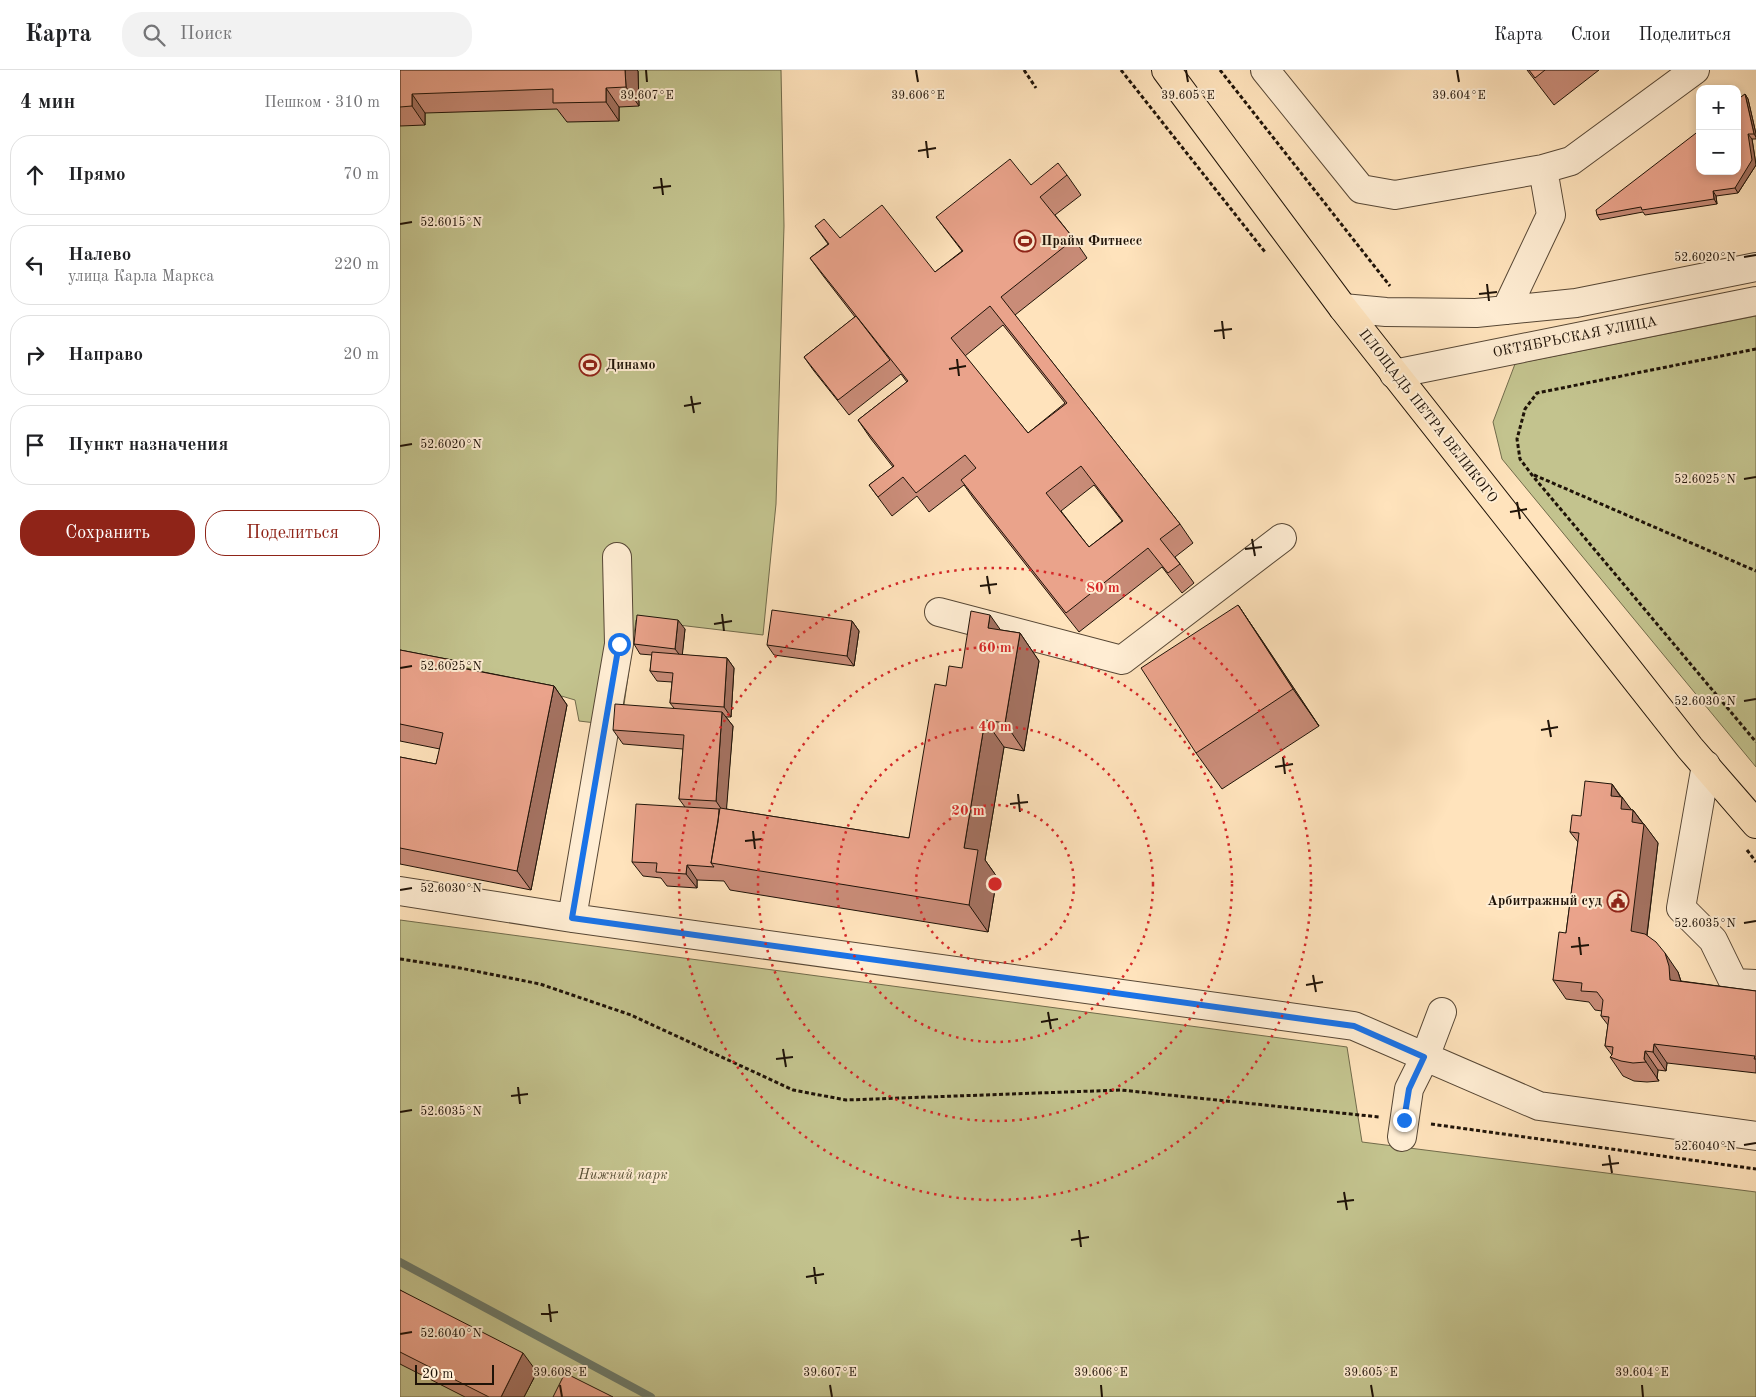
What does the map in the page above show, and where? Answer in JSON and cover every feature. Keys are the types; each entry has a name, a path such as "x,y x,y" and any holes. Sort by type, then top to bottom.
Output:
{"main road":[{"name":"ПЛОЩАДЬ ПЕТРА ВЕЛИКОГО","path":"1166,70 1342,308 1566,592 1756,824"}],"street":[{"path":"1265,70 1361,189 1395,195 1543,169 1571,161 1695,70"},
{"path":"1506,310 1551,215 1543,169"},
{"path":"1342,308 1476,313 1576,303 1756,267"},
{"name":"ОКТЯБРЬСКАЯ УЛИЦА","path":"1394,374 1756,301"},
{"path":"1576,303 1586,335"},
{"path":"939,612 1122,660 1282,538"},
{"path":"572,918 619,644 616,556"},
{"path":"1706,765 1681,908 1713,940 1734,983 1756,984"},
{"path":"400,891 572,918 1354,1026 1538,1106 1756,1136"},
{"path":"1402,1137 1409,1089 1442,1012"}],"path":[{"path":"1024,70 1036,88"},
{"path":"1220,70 1410,312"},
{"path":"1756,350 1537,393 1525,409 1517,439 1520,459 1756,742"},
{"path":"1532,474 1756,571"},
{"path":"400,959 460,968 540,984 631,1015 793,1090 846,1100 1121,1090 1382,1118"},
{"path":"1427,1124 1756,1169"}],"green space":[{"name":"Динамо","path":"400,70 781,70 784,226 776,504 763,635 636,620 621,726 579,721 575,700 426,656 400,653"},
{"path":"1756,316 1756,767 1502,459 1493,422 1515,364"},
{"name":"Нижний парк","path":"400,920 1347,1047 1362,1142 1756,1192 1756,1397 400,1397"}],"building":[{"path":"400,70 625,70 626,87 606,88 606,102 553,103 553,89 412,94 412,106 400,107"},
{"path":"1529,70 1545,70 1535,78"},
{"path":"1745,94 1754,134 1748,134 1752,160 1735,188 1713,191 1714,199 1642,210 1641,207 1597,215 1596,210 1696,133 1696,175 1741,175 1741,97"},
{"path":"1010,159 1031,185 1058,163 1067,175 1040,197 1074,239 1001,297 1180,524 1160,539 1180,564 1168,573 1148,548 1066,613 961,480 976,468 965,455 916,493 903,477 878,497 869,485 894,466 858,420 908,381 810,258 829,244 815,226 824,219 840,238 882,205 935,272 963,251 936,217","holes":["990,306 1067,403 1028,433 951,338","1081,466 1123,521 1089,547 1046,493"]},
{"path":"856,316 890,360 838,400 804,357"},
{"path":"1238,605 1293,689 1196,753 1141,668"},
{"path":"772,610 852,621 847,656 767,645"},
{"path":"971,611 990,615 988,628 1020,633 1005,723 985,720 964,848 978,850 969,905 711,863 720,808 909,838 935,684 946,686 949,666 962,668"},
{"path":"637,615 678,620 675,649 634,644"},
{"path":"400,650 457,661 456,667 554,686 517,871 400,848 400,757 436,764 443,733 400,724"},
{"path":"652,652 727,658 724,707 670,703 673,673 650,671"},
{"path":"615,704 722,712 716,801 679,799 684,735 613,730"},
{"name":"Арбитражный суд","path":"1585,781 1612,784 1611,796 1622,797 1621,809 1633,810 1632,822 1644,824 1631,931 1645,934 1656,942 1665,953 1669,966 1670,980 1756,991 1756,1059 1754,1059 1755,1056 1654,1044 1653,1052 1645,1051 1644,1059 1646,1062 1633,1063 1610,1057 1613,1047 1605,1046 1609,1017 1601,1016 1603,1000 1597,992 1581,991 1582,983 1553,980 1559,932 1566,933 1579,833 1570,832 1572,815 1581,816"},
{"path":"636,804 719,809 711,863 714,867 687,865 686,874 656,872 657,863 632,862"},
{"path":"400,1290 523,1353 501,1397 489,1397 400,1352"},
{"path":"565,1373 613,1397 553,1397"}],"waterway":[{"path":"400,1262 651,1397"}],"place":[{"name":"Прайм Фитнесс","path":"1025,241"},
{"name":"Динамо","path":"590,365"},
{"name":"Арбитражный суд","path":"1618,901"}],"route":[{"path":"619,644 572,918 1354,1026 1424,1057 1409,1089 1404,1120"}]}
